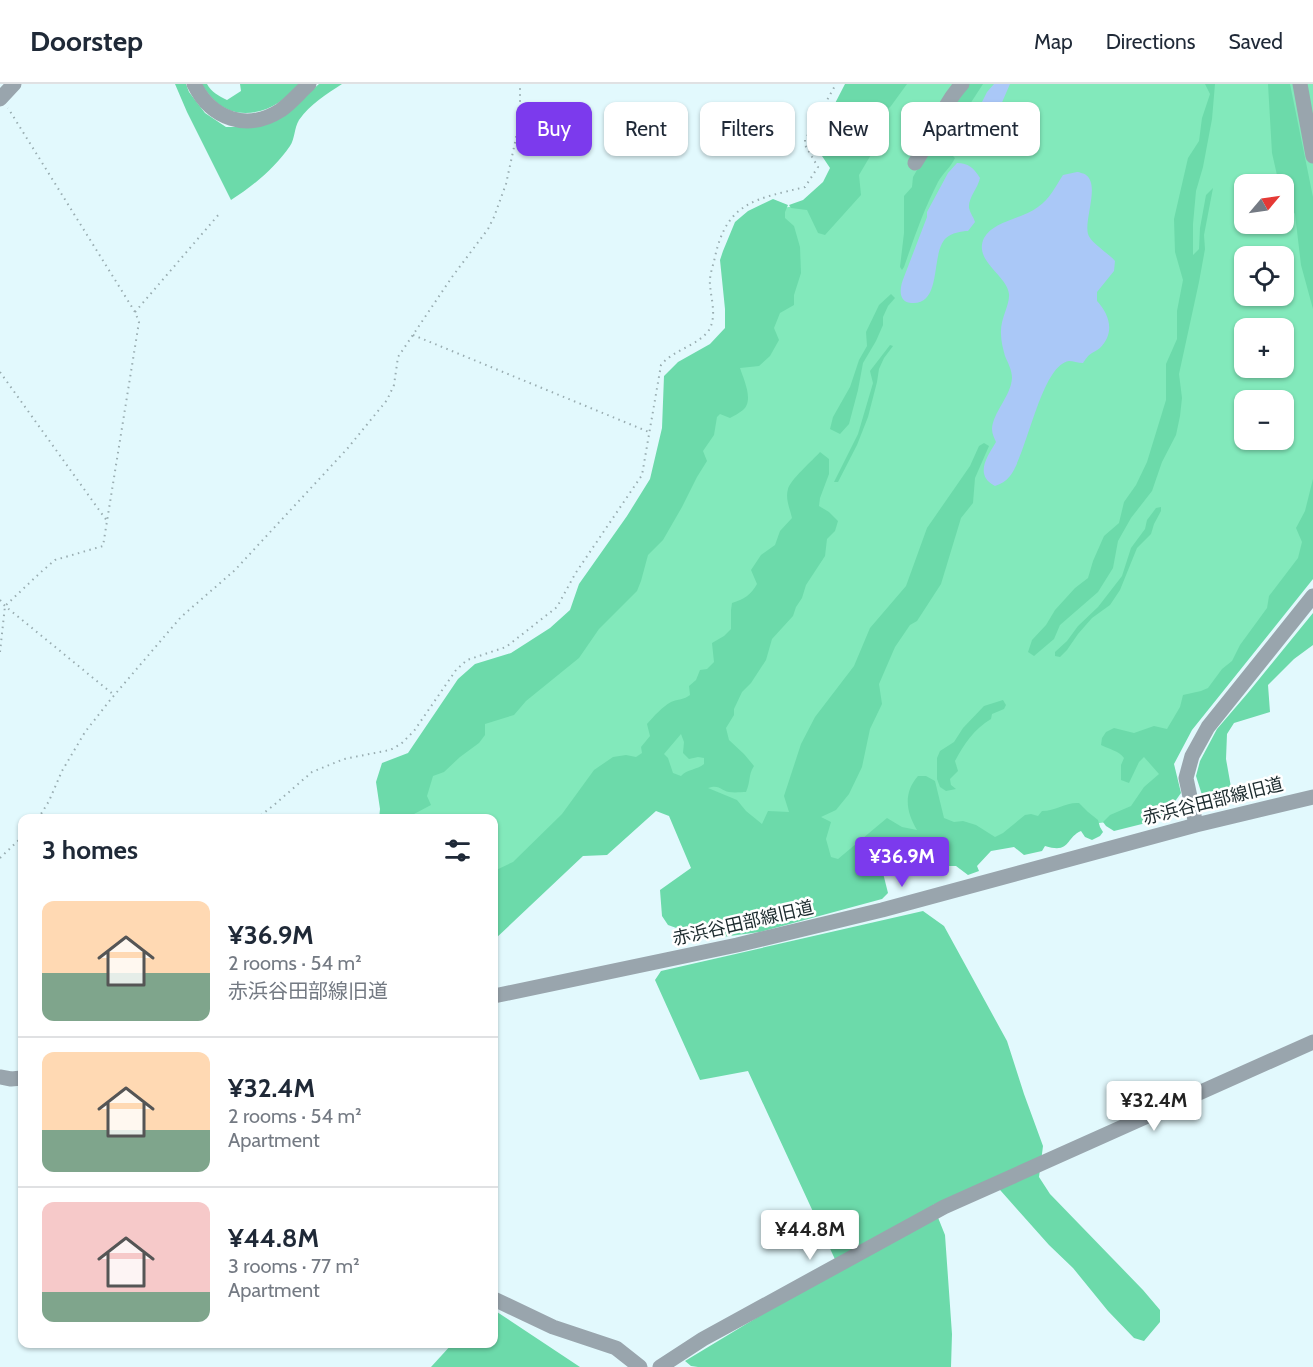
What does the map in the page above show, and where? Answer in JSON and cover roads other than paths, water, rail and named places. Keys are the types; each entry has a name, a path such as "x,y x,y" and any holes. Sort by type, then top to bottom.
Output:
{"street":[{"path":"1,99 14,84"},
{"path":"194,84 209,106 220,114 234,120 247,121 270,116 282,109 309,84"},
{"path":"915,164 952,95 962,84"},
{"path":"1300,84 1313,156"},
{"path":"1196,825 1186,778 1192,756 1208,727 1313,596"},
{"name":"赤浜谷田部線旧道","path":"498,995 737,945 882,910 1196,825 1313,797"},
{"path":"660,1367 703,1339 944,1207 1313,1042"},
{"path":"0,1077 18,1078"},
{"path":"498,1301 554,1327 616,1348 640,1367"}],"water":[{"path":"994,84 1010,84 1002,102 982,102"},
{"path":"957,163 970,167 980,178 969,204 975,222 968,231 951,235 941,245 932,288 928,296 921,302 907,302 903,300 901,285 927,212 948,173"},
{"path":"1077,172 1086,175 1092,186 1088,234 1115,261 1114,271 1097,292 1097,301 1108,318 1108,336 1100,348 1089,355 1083,363 1069,361 1059,366 1050,378 1035,412 1016,465 1007,479 995,486 985,477 984,466 996,442 992,431 995,416 1011,385 1011,369 1004,353 1001,337 1009,294 1003,280 983,254 984,238 994,228 1038,207 1049,197 1063,175"}]}
